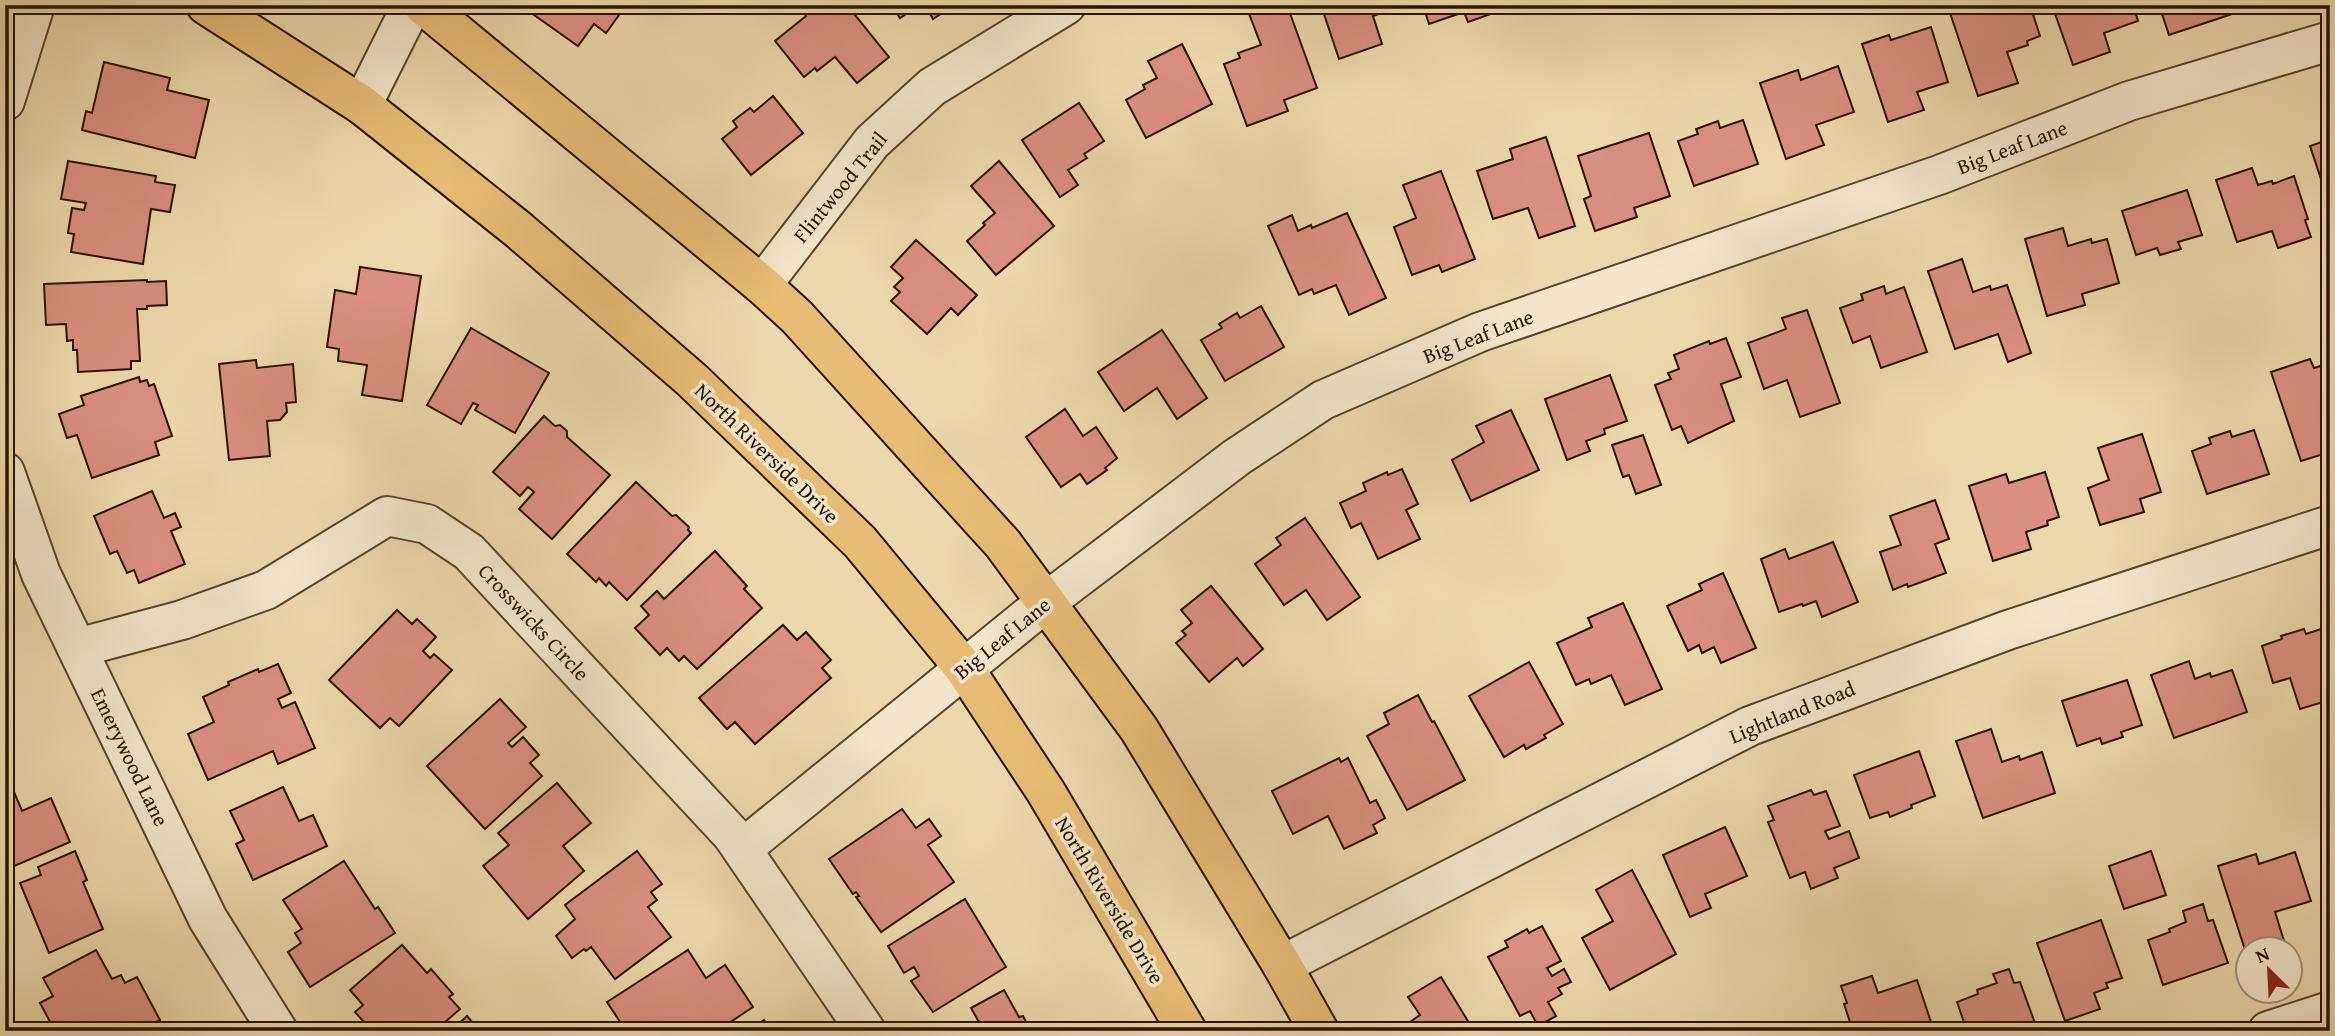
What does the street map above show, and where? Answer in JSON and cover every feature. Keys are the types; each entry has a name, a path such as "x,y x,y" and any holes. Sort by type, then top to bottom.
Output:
{"main road":[{"name":"North Riverside Drive","path":"206,5 362,105 520,231 692,380 860,542 964,668 1046,792 1187,1031"},
{"path":"423,5 762,285 797,317 1003,544 1139,729 1319,1031"}],"street":[{"path":"5,101 35,5"},
{"path":"362,105 412,5"},
{"name":"Flintwood Trail","path":"762,285 873,142 932,87 1066,5"},
{"name":"Big Leaf Lane","path":"742,849 1046,602 1237,457 1323,400 1480,332 1939,175 2129,102 2330,41"},
{"name":"Emerywood Lane","path":"5,472 41,574 208,919 278,1031"},
{"name":"Crosswicks Circle","path":"77,648 183,620 265,590 387,516 427,524 469,552 723,825 866,1031"},
{"name":"Lightland Road","path":"1282,965 1750,726 2008,630 2330,525"},
{"path":"2268,1031 2330,1011"}],"building":[{"path":"530,5 607,5 619,15 606,33 594,24 578,46 527,10"},
{"path":"847,5 889,57 857,83 835,57 804,77 775,41 806,16 799,7"},
{"path":"891,5 919,5 900,18"},
{"path":"925,5 954,5 933,19"},
{"path":"1264,5 1287,5 1317,88 1284,100 1288,111 1247,126 1224,64 1240,58 1238,53 1261,45 1248,11"},
{"path":"1321,5 1388,5 1389,10 1373,16 1382,44 1339,59"},
{"path":"1423,5 1503,5 1505,9 1468,22 1464,12 1429,24"},
{"path":"2030,5 2040,36 2027,41 2028,45 2007,52 2018,83 1978,96 1948,7"},
{"path":"2052,5 2133,5 2138,21 2104,33 2110,52 2073,65"},
{"path":"2159,5 2229,5 2232,14 2169,35"},
{"path":"1931,27 1948,82 1917,92 1924,110 1888,122 1862,44 1889,35 1891,40"},
{"path":"1182,44 1212,104 1146,138 1126,100 1145,89 1143,85 1157,78 1148,61"},
{"path":"104,62 170,78 167,90 209,100 195,158 82,130 86,111 92,113"},
{"path":"1838,66 1854,112 1816,125 1824,145 1786,159 1760,83 1798,70 1801,80"},
{"path":"773,96 803,133 751,175 722,139 737,127 733,121 750,108 754,112"},
{"path":"1079,103 1104,141 1084,154 1087,158 1068,170 1078,185 1060,197 1022,140"},
{"path":"1743,120 1758,164 1694,186 1678,141 1698,134 1696,129 1718,121 1720,128"},
{"path":"1649,133 1670,196 1634,208 1637,217 1595,231 1584,199 1591,196 1578,156"},
{"path":"1546,137 1575,226 1539,238 1528,208 1493,219 1477,171 1513,159 1510,149"},
{"path":"2330,139 2330,206 2310,146"},
{"path":"68,161 156,176 155,182 175,185 170,212 151,209 143,264 71,252 74,234 68,233 72,208 84,210 86,203 61,199"},
{"path":"999,161 1054,226 996,275 967,241 995,213 971,186"},
{"path":"2252,168 2258,185 2272,181 2273,184 2294,176 2311,237 2278,248 2272,231 2237,242 2216,180"},
{"path":"1441,171 1475,259 1442,272 1439,265 1412,275 1394,227 1416,218 1403,185"},
{"path":"2187,190 2202,235 2178,242 2181,249 2160,255 2157,248 2136,255 2122,211"},
{"path":"1347,213 1386,298 1349,315 1336,285 1314,294 1312,289 1299,295 1268,226 1292,215 1298,231"},
{"path":"2063,228 2068,246 2091,239 2092,243 2107,239 2119,283 2082,294 2085,305 2047,316 2025,239"},
{"path":"916,240 977,295 958,315 951,308 927,334 891,301 900,292 894,287 903,278 891,267"},
{"path":"1962,259 1973,292 1990,286 1991,290 2007,285 2031,353 2008,362 1998,334 1955,349 1928,271"},
{"path":"360,267 421,276 402,401 362,395 367,365 338,361 339,349 327,347 335,290 356,294"},
{"path":"166,281 167,305 137,309 140,361 131,361 131,369 78,372 77,350 73,350 73,340 67,341 66,324 46,325 44,284"},
{"path":"1884,286 1886,294 1904,287 1927,352 1881,368 1870,336 1853,343 1840,308 1863,300 1861,294"},
{"path":"1261,306 1284,347 1225,381 1201,340 1222,328 1219,324 1237,313 1240,318"},
{"path":"1807,310 1840,403 1800,417 1787,380 1764,389 1748,343 1786,329 1782,318"},
{"path":"471,328 549,373 515,433 475,410 478,405 473,403 461,424 427,405"},
{"path":"1162,330 1207,398 1177,419 1157,388 1124,411 1098,372"},
{"path":"1726,338 1741,377 1721,384 1734,421 1688,443 1681,426 1672,430 1655,385 1671,379 1668,373 1679,369 1674,355 1709,341 1710,344"},
{"path":"2310,359 2314,368 2330,363 2330,452 2301,461 2271,372"},
{"path":"256,360 257,368 293,364 296,402 286,403 287,412 280,420 267,421 270,456 229,460 219,364"},
{"path":"1610,375 1627,421 1604,429 1605,434 1586,441 1590,451 1567,460 1545,399"},
{"path":"139,377 140,382 147,380 149,386 154,384 172,436 155,442 159,455 92,478 77,435 67,438 59,414 84,405 81,396"},
{"path":"1065,409 1083,436 1096,427 1117,458 1105,468 1107,470 1087,484 1080,474 1061,487 1026,437"},
{"path":"1511,410 1539,470 1471,501 1452,460 1484,442 1476,426"},
{"path":"544,416 555,426 560,425 567,431 567,437 610,475 552,539 519,509 534,492 528,487 520,496 493,472"},
{"path":"2254,430 2269,474 2207,494 2192,451 2211,444 2209,438 2230,431 2232,437"},
{"path":"2142,434 2161,492 2140,499 2144,512 2100,525 2088,488 2109,480 2098,448"},
{"path":"1643,435 1661,485 1636,494 1629,475 1623,477 1612,445"},
{"path":"1402,469 1418,504 1406,510 1420,539 1378,559 1361,523 1351,528 1340,503 1366,491 1363,483 1387,472 1388,475"},
{"path":"2045,472 2059,517 2047,521 2048,525 2026,532 2031,549 1993,561 1969,486 2006,474 2009,483"},
{"path":"636,482 672,516 676,515 689,527 691,533 627,600 609,582 606,586 599,578 596,582 567,554"},
{"path":"152,491 164,518 175,513 181,527 171,531 185,564 139,583 134,570 127,573 117,551 110,554 94,516"},
{"path":"1935,500 1949,539 1935,544 1946,573 1893,590 1880,552 1901,545 1890,516"},
{"path":"1305,518 1360,597 1327,620 1306,590 1284,605 1255,564 1281,545 1276,538"},
{"path":"1833,542 1858,602 1822,617 1816,601 1779,612 1761,559 1785,549 1789,559"},
{"path":"715,551 747,586 744,589 762,608 697,669 684,656 679,661 667,648 660,655 635,628 649,615 641,606 657,591 664,599"},
{"path":"1723,573 1756,648 1721,663 1714,647 1702,653 1699,645 1688,651 1667,606 1702,590 1699,584"},
{"path":"1211,586 1263,649 1243,666 1237,658 1209,682 1176,643 1186,635 1182,631 1192,623 1181,610"},
{"path":"1623,603 1662,689 1625,705 1611,675 1591,684 1589,679 1576,685 1557,643 1592,627 1588,618"},
{"path":"397,610 412,624 417,619 436,637 423,651 430,658 434,654 452,670 399,726 390,718 380,728 329,680"},
{"path":"783,625 797,640 806,632 831,660 822,668 831,678 755,744 735,722 727,729 699,698"},
{"path":"2324,628 2330,647 2330,700 2300,709 2290,678 2273,683 2262,646 2282,639 2281,636 2304,629 2306,634"},
{"path":"2189,661 2195,679 2210,673 2211,677 2232,670 2247,712 2174,738 2151,675"},
{"path":"1529,662 1563,724 1544,735 1546,738 1526,749 1524,745 1504,757 1469,696"},
{"path":"278,664 291,693 278,699 282,708 295,702 315,748 278,764 273,751 208,780 188,734 214,722 203,697 229,685 228,682"},
{"path":"2127,680 2142,725 2121,732 2123,737 2102,744 2100,738 2077,746 2062,701"},
{"path":"5,694 11,709 5,711"},
{"path":"1418,695 1465,780 1407,810 1367,736 1389,724 1384,713"},
{"path":"500,699 526,727 508,743 512,747 523,737 539,755 530,763 542,776 485,829 427,766"},
{"path":"1991,729 2002,762 2019,756 2020,760 2042,752 2055,793 1983,818 1956,741"},
{"path":"1919,751 1935,796 1890,817 1888,812 1870,818 1854,775"},
{"path":"1339,758 1341,762 1348,758 1370,803 1376,800 1385,818 1373,825 1377,833 1344,849 1328,816 1293,834 1272,791"},
{"path":"9,780 22,811 51,798 70,842 5,870 5,782"},
{"path":"557,783 591,823 563,846 584,871 528,919 483,866 509,845 498,833"},
{"path":"283,787 299,821 313,815 327,846 253,880 236,844 244,840 230,811"},
{"path":"1811,790 1814,795 1826,791 1840,826 1825,831 1829,839 1849,831 1859,858 1834,868 1838,878 1811,889 1805,872 1790,878 1768,822 1774,820 1768,806"},
{"path":"902,809 916,828 929,819 941,836 928,845 954,882 881,932 856,897 859,896 856,892 853,894 829,859"},
{"path":"1725,827 1747,876 1705,894 1711,908 1690,917 1663,855"},
{"path":"75,851 87,880 83,882 103,929 49,953 20,883 41,875 38,867"},
{"path":"637,851 662,884 651,892 657,900 648,907 671,937 615,979 591,947 572,958 556,936 575,919 565,905"},
{"path":"2151,851 2166,895 2124,909 2109,866"},
{"path":"2295,852 2311,901 2275,912 2282,934 2240,934 2218,866 2256,854 2259,864"},
{"path":"344,861 375,909 378,907 395,933 310,987 288,952 301,943 295,933 302,929 283,900"},
{"path":"1632,870 1676,954 1610,990 1582,938 1613,921 1596,890"},
{"path":"965,899 1006,967 933,1012 911,981 919,976 914,967 904,973 888,946"},
{"path":"2203,904 2208,921 2213,920 2228,963 2163,985 2148,940 2170,932 2169,929 2186,922 2183,911"},
{"path":"2101,920 2122,978 2106,983 2108,988 2094,993 2100,1009 2065,1021 2037,943"},
{"path":"1542,926 1561,961 1547,968 1552,976 1564,969 1571,982 1558,988 1562,994 1548,1002 1556,1016 1538,1026 1530,1011 1520,1016 1488,957 1508,947 1505,941 1527,929 1529,933"},
{"path":"402,945 427,973 431,969 453,994 449,997 460,1009 435,1031 372,1031 355,1012 363,1005 350,990"},
{"path":"96,950 112,979 121,975 125,983 137,977 160,1020 140,1031 136,1027 130,1031 71,1031 68,1025 55,1031 40,1003 53,996 43,978"},
{"path":"688,950 706,978 725,965 753,1007 717,1031 626,1031 607,1002"},
{"path":"2009,969 2014,983 2020,982 2036,1026 2022,1031 1967,1031 1957,1002 1978,994 1977,990 1997,983 1993,974"},
{"path":"1872,976 1878,993 1917,980 1932,1025 1929,1025 1931,1031 1853,1031 1841,986"},
{"path":"1441,977 1474,1031 1397,1031 1420,1015 1408,997"},
{"path":"1004,990 1019,1017 1023,1016 1031,1031 984,1031 971,1008"},
{"path":"467,1016 480,1031 451,1031"},
{"path":"764,1020 771,1031 748,1031"}]}
